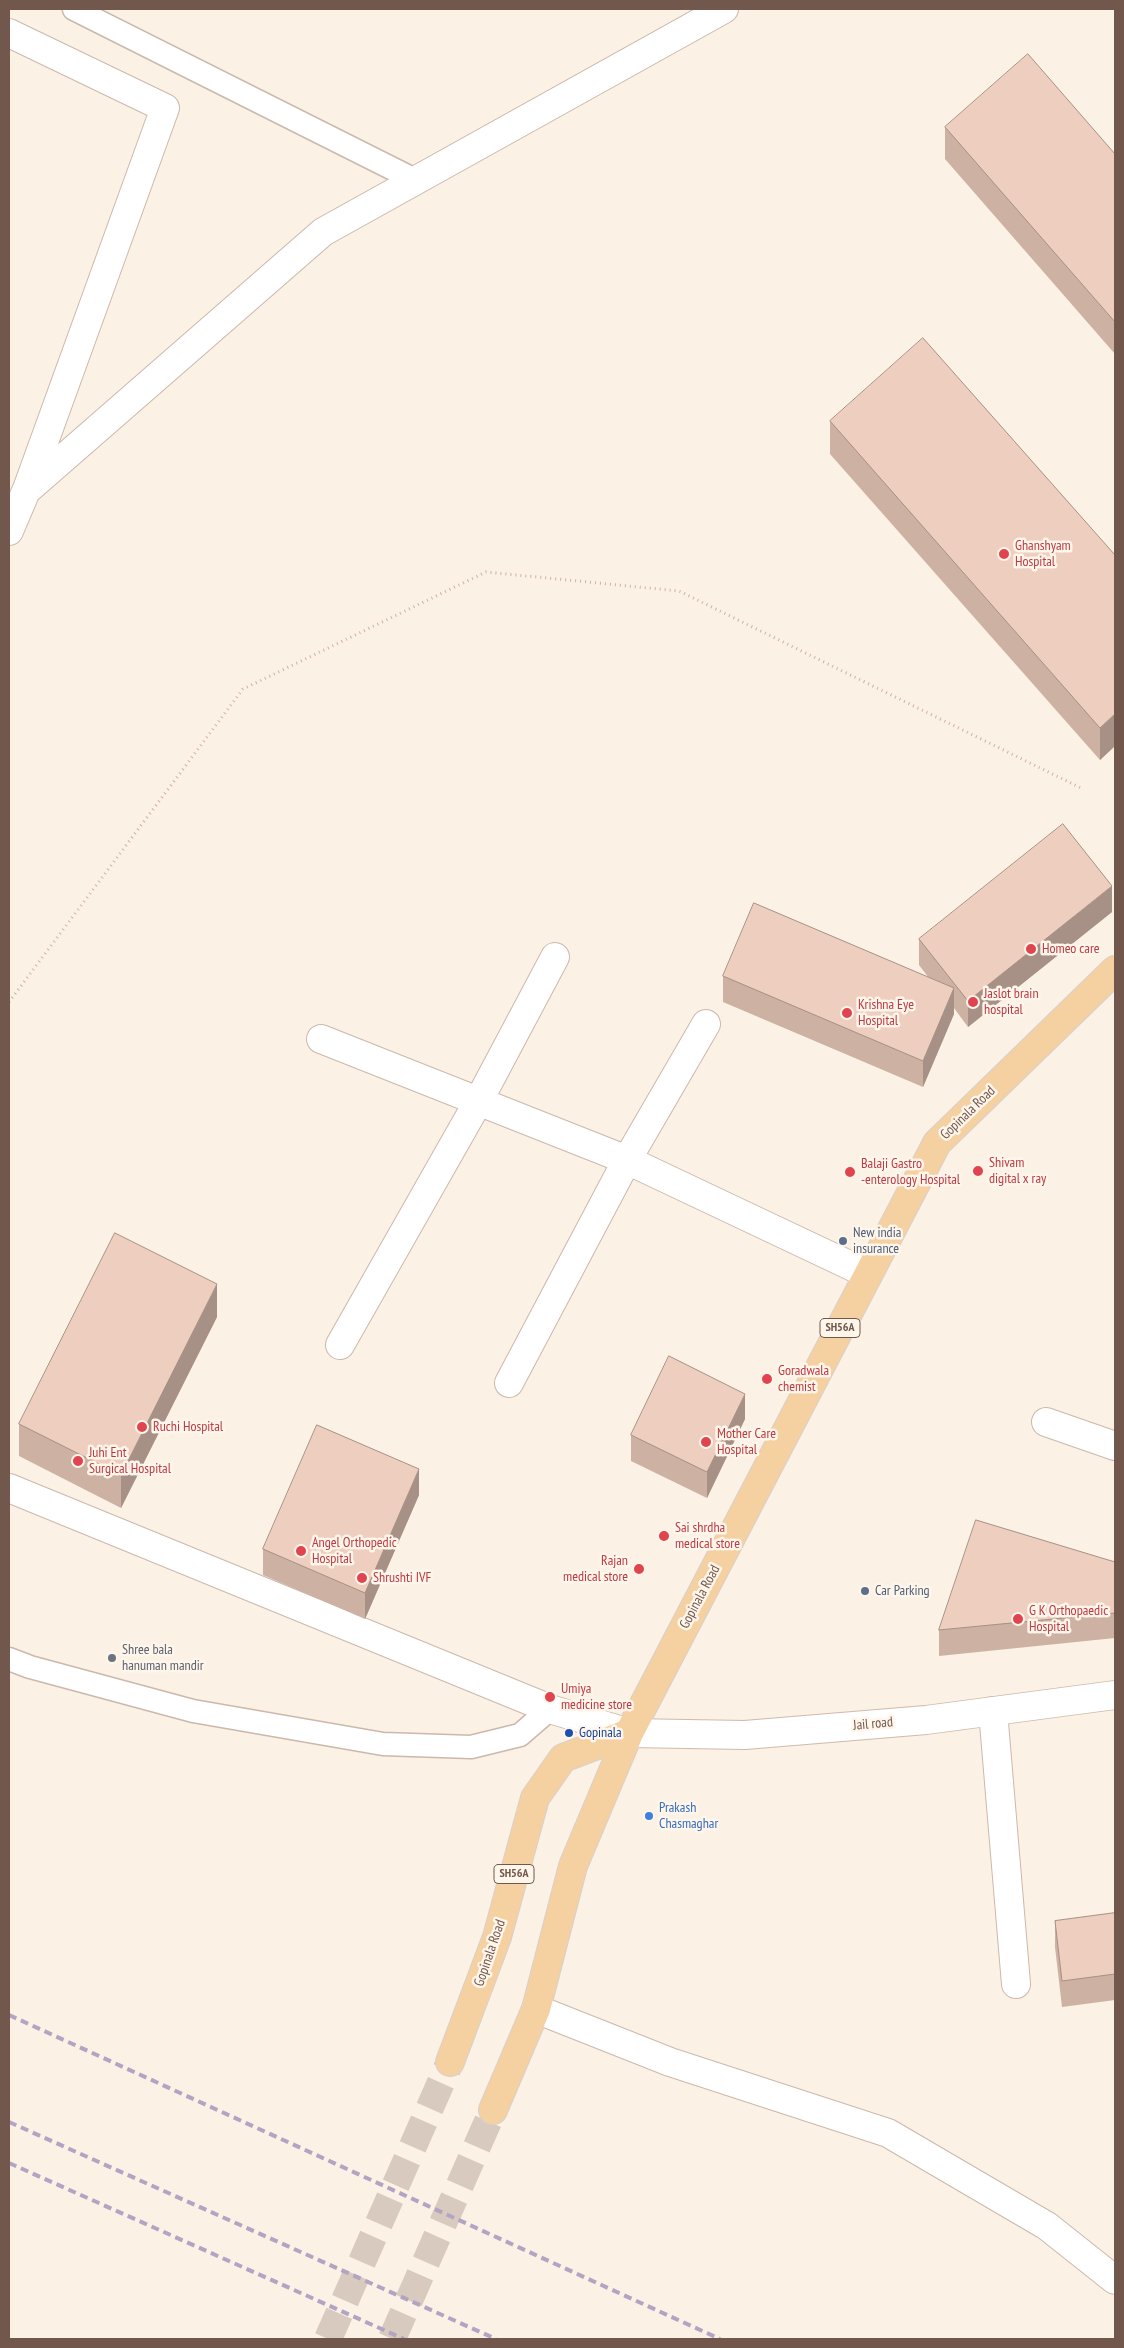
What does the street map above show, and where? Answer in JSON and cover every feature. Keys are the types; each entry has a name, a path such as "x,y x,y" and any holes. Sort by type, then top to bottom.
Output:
{"main road":[{"name":"Gopinala Road","path":"450,2062 497,1937 535,1798 563,1758 629,1733 937,1142 1115,970"},
{"path":"493,2110 536,2009 572,1866 629,1733"}],"street":[{"path":"26,491 323,232 724,9"},
{"path":"9,33 165,108 26,491 9,532"},
{"path":"340,1345 478,1102 555,957"},
{"path":"509,1383 626,1160 706,1024"},
{"path":"321,1039 626,1160 868,1274"},
{"path":"1046,1422 1115,1446"},
{"name":"Jail road","path":"9,1488 301,1609 550,1709 629,1733 745,1735 926,1720 1115,1695"},
{"path":"992,1711 1016,1984"},
{"path":"536,2009 670,2062 888,2133 1047,2226 1115,2280"}],"lane":[{"path":"74,9 415,180"},
{"path":"9,1659 30,1667 193,1711 384,1744 471,1747 520,1735 550,1709"}],"path":[{"path":"9,1002 243,690 486,572 679,591 1081,788"}],"building":[{"path":"1028,54 1115,154 1115,322 945,127"},
{"path":"923,338 1115,555 1115,714 1100,728 830,421"},
{"path":"1063,824 1112,886 968,1001 919,939"},
{"path":"754,903 954,988 923,1061 723,976"},
{"path":"115,1233 217,1284 121,1475 19,1424"},
{"path":"669,1356 745,1394 707,1472 631,1435"},
{"path":"317,1425 419,1469 365,1593 263,1549"},
{"path":"976,1520 1115,1562 1115,1613 939,1630"},
{"path":"1115,1913 1115,1974 1062,1981 1055,1921"}],"tunnel":[{"path":"328,2339 450,2062"},
{"path":"392,2339 493,2110"}],"railway":[{"path":"9,2015 720,2339"},
{"path":"9,2122 496,2339"},
{"path":"9,2163 404,2339"}],"place":[{"name":"Ghanshyam Hospital","path":"1004,554"},
{"name":"Homeo care","path":"1031,949"},
{"name":"Jaslot brain hospital","path":"973,1002"},
{"name":"Krishna Eye Hospital","path":"847,1013"},
{"name":"Shivam digital x ray","path":"978,1171"},
{"name":"Balaji Gastro -enterology Hospital","path":"850,1172"},
{"name":"New india insurance","path":"843,1241"},
{"name":"Goradwala chemist","path":"767,1379"},
{"name":"Ruchi Hospital","path":"142,1427"},
{"name":"Mother Care Hospital","path":"706,1442"},
{"name":"Juhi Ent Surgical Hospital","path":"78,1461"},
{"name":"Sai shrdha medical store","path":"664,1536"},
{"name":"Angel Orthopedic Hospital","path":"301,1551"},
{"name":"Rajan medical store","path":"639,1569"},
{"name":"Shrushti IVF","path":"362,1578"},
{"name":"Car Parking","path":"865,1591"},
{"name":"G K Orthopaedic Hospital","path":"1018,1619"},
{"name":"Shree bala hanuman mandir","path":"112,1658"},
{"name":"Umiya medicine store","path":"550,1697"},
{"name":"Gopinala","path":"569,1733"},
{"name":"Prakash Chasmaghar","path":"649,1816"}]}
